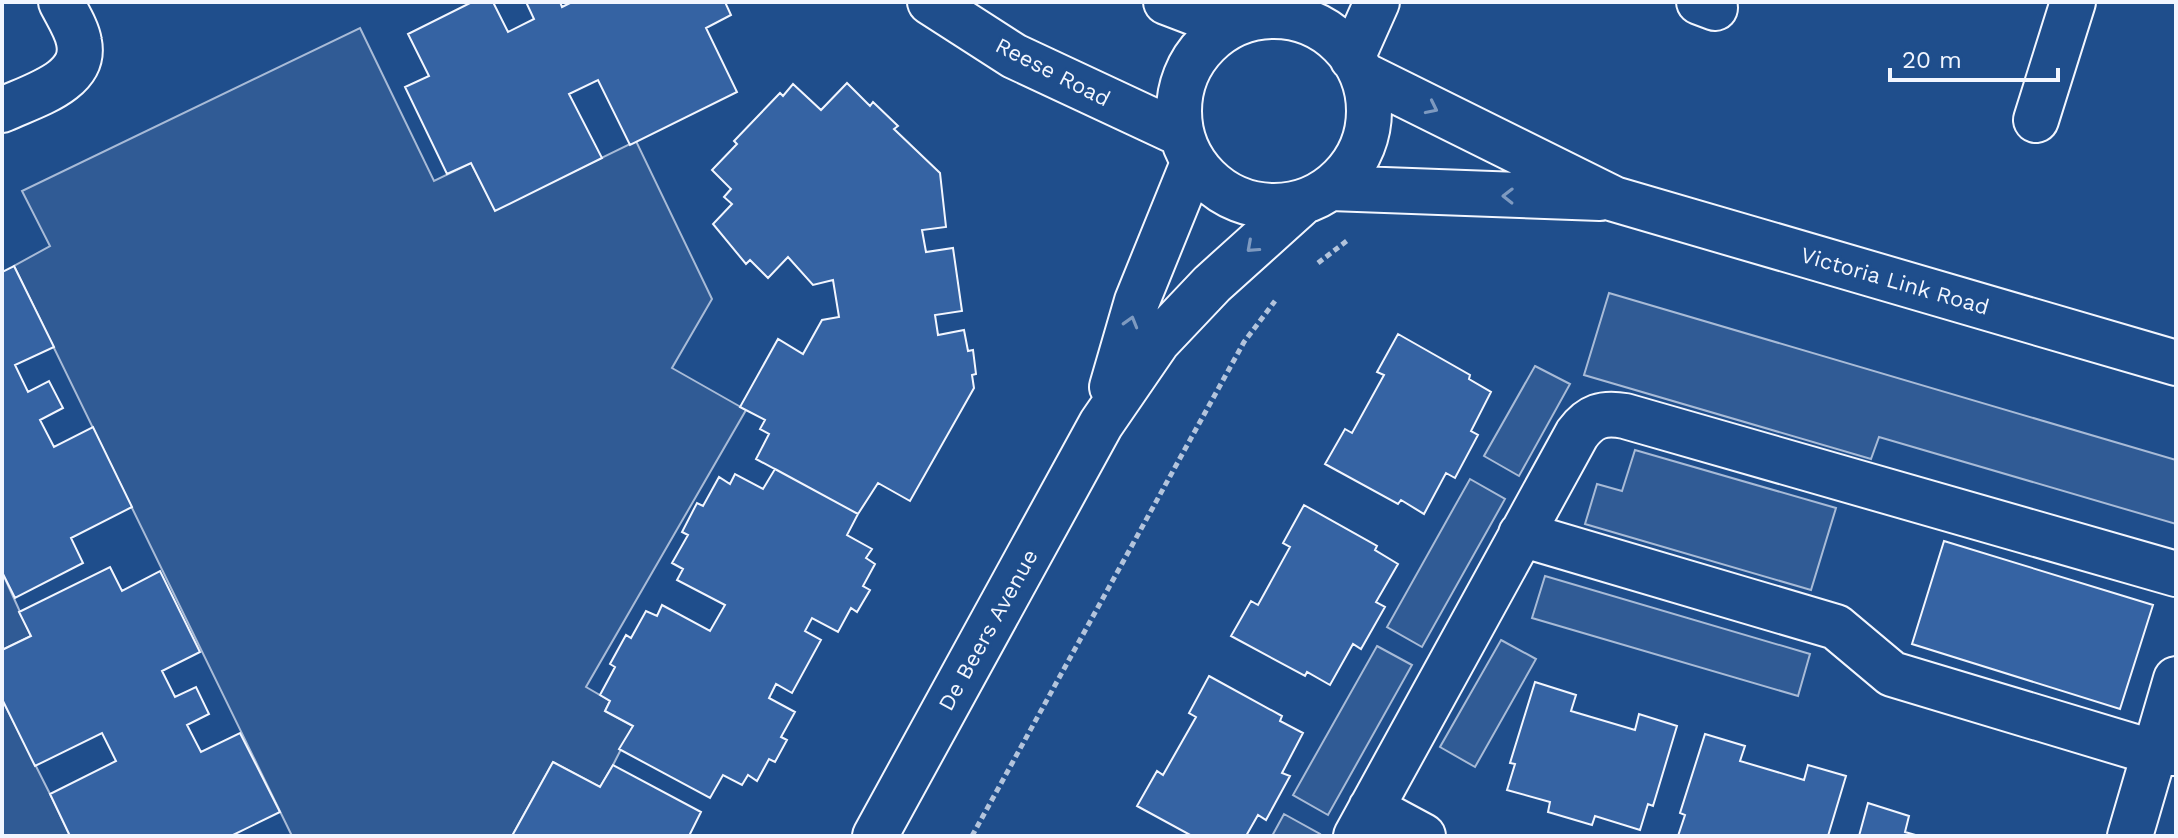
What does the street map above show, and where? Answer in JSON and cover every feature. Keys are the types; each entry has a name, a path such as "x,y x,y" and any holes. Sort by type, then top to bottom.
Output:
{"street":[{"path":"2,110 65,79 79,63 79,41 61,2"},
{"name":"Reese Road","path":"930,2 1014,56 1187,149"},
{"path":"1166,2 1291,17 1321,28 1345,48 1357,66 1370,106 1365,137 1352,165 1317,195 1272,207 1241,201 1214,186 1187,149 1178,103 1186,72 1204,46 1255,15"},
{"path":"1357,66 1377,2"},
{"path":"2036,120 2073,2"},
{"name":"Victoria Link Road","path":"1357,66 1614,199 2176,363"},
{"name":"De Beers Avenue","path":"1101,424 1187,149"},
{"name":"De Beers Avenue","path":"875,836 1101,424 1158,341 1212,284 1317,195"},
{"name":"Victoria Link Road","path":"1317,195 1614,199"},
{"path":"1423,836 1363,822 1577,434 1585,423 1611,413 2176,574"},
{"path":"1521,534 1836,627 1892,674 2165,753"},
{"path":"2130,836 2165,753 2176,679"}],"path":[{"path":"1311,267 1349,240 1363,238"},
{"path":"972,836 1244,342 1278,297"}],"shaded area":[{"path":"360,28 434,181 471,163 495,210 636,141 712,299 672,368 746,410 586,687 610,701 605,711 633,726 613,765 600,787 553,762 512,836 292,836 14,266 50,246 22,191"},
{"path":"1609,293 2176,460 2176,524 1879,437 1871,459 1584,375"},
{"path":"1535,366 1570,384 1519,476 1484,456"},
{"path":"1635,450 1836,508 1811,590 1585,524 1597,484 1622,491"},
{"path":"1470,479 1505,499 1422,647 1387,627"},
{"path":"2,572 31,636 2,650"},
{"path":"1545,576 1810,654 1798,696 1532,618"},
{"path":"1501,640 1536,659 1475,767 1440,747"},
{"path":"1377,646 1412,665 1328,815 1293,795"},
{"path":"2,699 50,794 70,836 2,836"},
{"path":"1284,814 1320,834 1319,836 1272,836"}],"building":[{"path":"472,2 493,2 508,32 534,19 526,2 560,2 562,7 572,2 725,2 731,15 706,28 737,92 630,145 598,80 569,94 602,158 495,211 471,163 447,174 405,87 429,76 408,34"},
{"path":"847,83 870,106 873,102 898,126 894,129 940,173 946,227 922,230 926,252 953,248 962,311 935,315 938,335 964,330 968,351 973,350 976,374 972,375 974,388 910,501 878,483 858,514 756,459 769,434 760,429 765,420 740,407 778,339 803,354 822,320 839,317 833,280 813,285 788,257 768,278 750,260 746,264 713,224 732,204 724,197 731,189 712,170 737,144 734,141 780,93 783,96 793,84 821,110"},
{"path":"14,266 54,347 15,365 28,392 49,381 63,408 40,420 54,447 93,427 132,507 71,538 83,563 15,598 2,572 2,272"},
{"path":"1398,334 1470,375 1469,379 1491,392 1471,431 1478,435 1455,478 1446,473 1424,514 1401,500 1398,504 1325,464 1345,429 1352,433 1384,375 1377,372"},
{"path":"775,469 858,514 847,535 872,549 866,558 875,564 863,586 870,590 857,612 851,608 838,632 812,618 805,631 821,640 792,693 776,684 769,698 795,712 781,737 787,740 775,762 769,759 757,781 748,775 742,785 723,775 710,798 619,749 633,726 605,711 610,701 600,695 615,667 610,664 626,635 631,638 646,611 657,616 662,605 710,631 725,605 677,580 683,569 672,563 688,535 682,532 697,503 703,506 719,477 730,484 735,474 763,489"},
{"path":"1304,505 1377,546 1375,550 1398,564 1376,602 1385,607 1361,649 1353,644 1330,685 1307,672 1305,676 1231,636 1251,601 1258,605 1290,547 1283,543"},
{"path":"1944,541 2153,605 2120,709 1912,644"},
{"path":"110,567 122,591 160,571 200,652 162,671 175,697 196,687 209,714 187,725 201,752 240,733 280,812 231,836 70,836 50,794 116,761 102,733 35,766 2,699 2,650 31,636 19,612"},
{"path":"1209,676 1282,716 1280,721 1303,733 1282,773 1290,776 1266,820 1258,815 1246,836 1192,836 1137,806 1157,771 1163,775 1196,717 1189,713"},
{"path":"1535,682 1576,695 1571,711 1635,730 1639,714 1677,726 1653,806 1648,804 1640,830 1595,816 1592,825 1548,812 1550,802 1507,790 1515,764 1510,763"},
{"path":"1705,734 1745,746 1740,761 1804,780 1808,765 1846,776 1828,836 1678,836 1685,815 1680,813"},
{"path":"553,762 600,787 613,765 701,812 689,836 512,836"},
{"path":"1868,803 1909,816 1905,832 1919,836 1859,836"}]}
